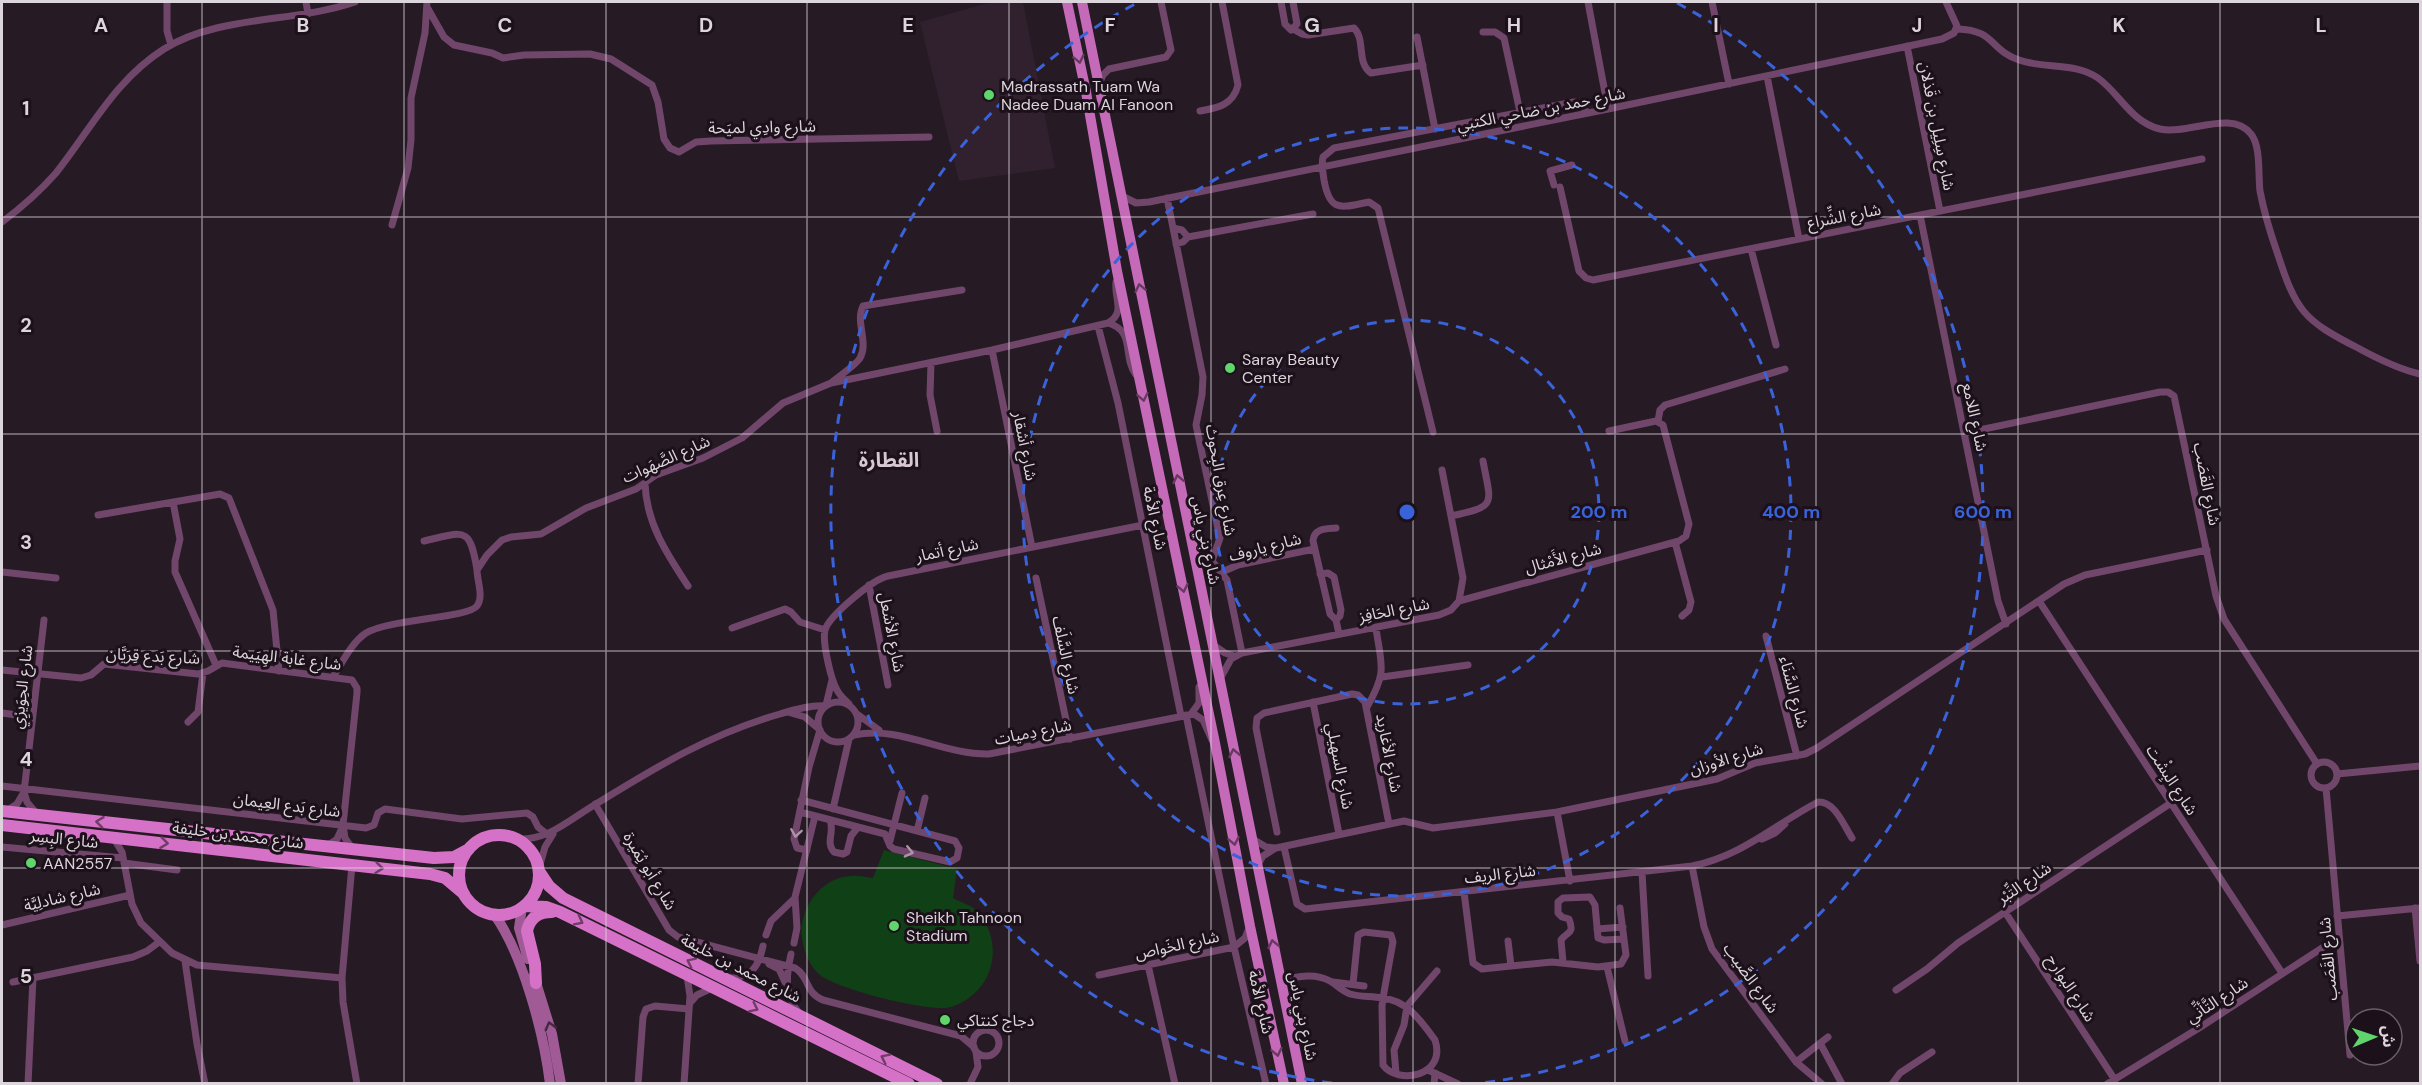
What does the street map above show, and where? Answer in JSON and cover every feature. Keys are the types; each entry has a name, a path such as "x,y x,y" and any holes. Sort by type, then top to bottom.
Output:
{"highway":[{"name":"شارع محمد بن خليفة","path":"3,811 325,848 444,859 454,857 469,849"},
{"name":"شارع محمد بن خليفة","path":"2,825 438,875 452,883 464,894"},
{"path":"492,835 506,835 528,846 539,869 536,890 523,907 504,914 494,914 477,908 464,894 460,883 459,871 462,859 479,840 492,835"},
{"name":"شارع محمد بن خليفة","path":"539,869 549,886 563,898 937,1083"},
{"name":"شارع محمد بن خليفة","path":"523,907 546,907 560,912 909,1083"},
{"path":"536,983 535,964 527,936 528,925 539,914 560,912"}],"main road":[{"name":"شارع بني ياس","path":"1067,2 1118,271 1201,673 1250,926 1284,1083"},
{"name":"شارع بني ياس","path":"1082,2 1302,1083"},
{"path":"1113,244 1125,253 1133,255"},
{"path":"523,907 519,928 552,1034 561,1083"},
{"path":"494,914 510,938 534,1008 545,1049 550,1083"}],"street":[{"path":"167,2 167,31 171,45"},
{"path":"306,2 308,14"},
{"path":"2,222 50,179 120,85 145,63 171,45 201,33 226,27 308,14 355,2"},
{"path":"1098,86 1109,69 1166,57 1170,54 1161,2"},
{"path":"1200,111 1227,104 1235,94 1238,85 1222,2"},
{"path":"1281,2 1285,24 1289,29 1308,35 1349,28 1358,32 1364,65 1369,72 1376,74 1422,64"},
{"path":"1293,2 1297,24 1293,29"},
{"path":"1588,2 1608,109"},
{"path":"1712,2 1729,84"},
{"path":"1946,2 1957,22 1957,28 1983,33 2006,54 2018,60 2081,70 2092,75 2103,82 2133,115 2155,128 2181,130 2229,123 2248,130 2257,147 2259,184 2268,226 2284,280 2298,305 2309,318 2329,333 2391,365 2421,374"},
{"path":"392,225 408,168 412,84 425,33 427,4"},
{"name":"شارع وادِي لميَحة","path":"427,4 444,37 454,45 492,53 503,58 524,55 590,54 611,59 652,85 658,102 664,139 670,148 679,152 696,142 711,141 929,137"},
{"path":"1949,35 1952,16"},
{"name":"شارع حمد بن ضاحي الكتبي","path":"1136,203 1729,84 1907,46 1949,35 1957,28"},
{"path":"1482,32 1495,32 1504,38 1520,112"},
{"path":"1417,37 1435,129"},
{"name":"شارع سِلِيل بن قَذلان","path":"1907,46 1940,211"},
{"path":"1767,75 1799,239"},
{"path":"1433,432 1378,208 1369,202 1344,207 1334,204 1326,194 1322,167 1323,156 1332,149 1576,102 1584,105 1587,113"},
{"name":"شارع الشِّراع","path":"1572,165 1550,171 1557,186 1578,268 1583,276 1589,279 2202,159"},
{"path":"1122,196 1136,203 1126,219"},
{"name":"شارع عِرق البِحوث","path":"1167,198 1203,377 1196,425 1220,538 1212,561 1227,580 1238,654"},
{"path":"1176,244 1188,237 1313,214"},
{"name":"شارع اللامع","path":"1920,215 1998,601 2006,624"},
{"path":"1173,228 1182,230 1188,237"},
{"path":"1751,249 1776,345"},
{"path":"1108,324 1116,318 1119,311 1115,285 1118,271"},
{"path":"831,383 860,358 863,348 860,315 863,306 962,290"},
{"path":"1108,324 1119,327 1124,333 1130,366 1135,374 1139,375"},
{"name":"شارع الصَّهَوات","path":"477,570 487,555 502,540 541,534 586,508 636,489 657,475 737,442 783,403 831,383 1108,324"},
{"name":"شارع الأمة","path":"1098,326 1118,404 1234,946 1266,1083"},
{"name":"شارع أشقار","path":"992,350 1032,547"},
{"path":"931,363 930,395 937,431"},
{"path":"1658,421 1660,410 1665,405 1785,369"},
{"name":"شارع القَصَب","path":"1965,433 2160,392 2171,394 2177,404 2218,602 2229,630 2317,764"},
{"path":"1609,430 1658,421"},
{"path":"1658,421 1665,427 1689,524 1686,536 1675,542 1691,602 1689,610 1682,616"},
{"path":"1451,516 1480,510 1488,503 1490,496 1483,461"},
{"path":"1442,470 1463,578 1459,601"},
{"path":"645,483 651,522 688,586"},
{"path":"98,515 220,494 229,498 273,610 279,671"},
{"path":"173,502 180,539 174,566 175,572 216,665"},
{"name":"شارع أتمار","path":"825,630 828,624 868,585 882,578 1143,525"},
{"name":"شارع ياروف","path":"1336,528 1315,533 1313,541 1330,614 1336,620 1339,634"},
{"path":"333,676 356,643 369,631 423,618 465,613 475,609 481,597 473,546 466,536 457,534 424,541"},
{"name":"شارع الأَمْثال","path":"1459,601 1675,542"},
{"name":"شارع ياروف","path":"1222,573 1238,565 1314,549"},
{"name":"شارع الأوزان","path":"1280,847 1409,821 1432,828 1557,812 1717,779 1755,763 1797,756 1817,748 2064,584 2083,576 2207,550"},
{"path":"2,572 56,578"},
{"name":"شارع ياروف","path":"1320,574 1328,573 1334,577 1341,610 1336,620"},
{"name":"شارع السَّلَف","path":"1036,578 1070,739"},
{"name":"شارع الأشعل","path":"868,585 888,685"},
{"name":"شارع الحَافِز","path":"1238,654 1376,629 1445,613 1459,601"},
{"name":"شارع البِشْت","path":"2038,601 2282,973"},
{"path":"732,628 785,609 800,622 825,630 824,637 832,677 838,692 857,714 859,722 852,737 833,809"},
{"name":"شارع الحِوَيزِي","path":"24,790 44,620"},
{"path":"1367,707 1382,677 1376,629"},
{"name":"شارع السَّنَاء","path":"1766,636 1797,756"},
{"path":"1212,645 1225,653 1238,654"},
{"path":"1220,683 1225,668 1238,654"},
{"name":"شارع بَدع قِرَيَّان","path":"2,670 81,678 91,675 99,666 108,664 203,673 216,665"},
{"name":"شارع غابة الهِيَيمة","path":"216,665 228,664 351,680 357,688 343,825"},
{"path":"1382,677 1468,665"},
{"path":"188,722 198,712 203,673"},
{"path":"1186,715 1199,703 1201,673"},
{"path":"807,850 800,850 794,842 801,800 820,730 818,717 826,706 832,677"},
{"name":"شارع الأغاريد","path":"1277,832 1256,728 1257,718 1264,713 1358,695 1363,698 1367,707 1389,824"},
{"path":"518,839 548,835 595,804 715,736 744,724 785,713 826,706 838,701 849,704"},
{"name":"شارع السهيلي","path":"1314,702 1339,834"},
{"path":"2,713 33,717"},
{"path":"785,713 805,717 833,741 844,741 852,737"},
{"name":"شارع دِميات","path":"857,714 881,731 980,754 997,753 1186,715"},
{"path":"1186,715 1202,717 1207,734 1215,743"},
{"name":"شارع دِميات","path":"852,737 881,731"},
{"path":"2330,763 2337,774 2333,785 2326,788 2318,787 2312,782 2310,774 2317,764 2330,763"},
{"path":"2337,774 2421,766"},
{"name":"شارع بَدع العِيمان","path":"2,786 372,827 378,813 385,809 462,819 524,813 531,815 537,826 548,835"},
{"name":"شارع القَصَب","path":"2326,788 2346,1007"},
{"path":"3,811 17,804 24,790"},
{"path":"24,790 30,807 38,814"},
{"path":"889,843 902,794"},
{"path":"917,831 925,798"},
{"path":"800,812 885,834 894,849 950,862 956,860 959,848 955,841 801,800"},
{"name":"شارع الريف","path":"1280,847 1297,903 1305,909 1692,866 1727,856 1760,839 1772,828 1823,802 1832,806 1852,838"},
{"name":"شارع التِّبْر","path":"1896,990 1927,969 1958,943 2171,803"},
{"name":"شارع أبو ثِمَيرة","path":"595,804 673,934 683,939 788,966"},
{"path":"1557,812 1570,881"},
{"path":"794,942 797,931 795,897 815,816"},
{"path":"830,820 832,827 829,843 834,852 840,854 847,852 851,836 858,827"},
{"path":"325,848 337,839 343,825"},
{"path":"343,825 345,838 357,851"},
{"path":"539,869 545,847 557,830"},
{"path":"109,836 116,841 124,861 135,914 159,942 185,961 206,966 342,978"},
{"path":"1251,838 1266,847 1280,847"},
{"path":"124,861 126,845 137,840"},
{"name":"شارع البِسِر","path":"2,847 124,861 142,867 177,870"},
{"path":"1257,866 1267,853 1280,847"},
{"path":"352,865 342,978 343,1002 357,1083"},
{"name":"شارع الصَّيب","path":"1692,866 1704,927 1712,949 1796,1062 1822,1083"},
{"path":"1642,872 1648,976"},
{"path":"1464,892 1473,963 1482,969 1563,962 1607,967 1621,964 1625,960 1620,908"},
{"name":"شارع شادلِيَّة","path":"2,925 130,895"},
{"path":"1563,962 1561,940 1569,935 1571,930 1569,919 1558,913 1560,899 1585,896 1592,899 1595,905 1597,936 1602,940 1624,939"},
{"path":"766,935 769,924 788,907 795,897"},
{"path":"2337,916 2418,908 2421,961"},
{"name":"شارع البوارح","path":"2005,912 2111,1082"},
{"path":"777,915 787,915 796,921"},
{"name":"شارع الخَواص","path":"1099,975 1234,946 1245,938 1250,926"},
{"path":"1597,929 1623,927"},
{"path":"1353,984 1358,935 1364,932 1389,934 1393,937 1383,998 1382,1059 1386,1070 1412,1076 1432,1072 1458,1083"},
{"name":"شارع التَّأنِّي","path":"2111,1082 2339,937"},
{"path":"1508,941 1510,966"},
{"path":"12,982 134,957 159,942"},
{"path":"756,968 763,946"},
{"path":"787,987 791,954"},
{"path":"185,961 205,1083"},
{"path":"723,977 739,977 756,968 768,964 774,965 782,974 792,1004 802,1018"},
{"path":"1148,965 1175,1083"},
{"path":"788,966 800,971 809,990 823,1000 961,1036 989,1030 997,1035 999,1046 970,1083"},
{"path":"1607,967 1625,1041"},
{"path":"1396,1073 1394,1050 1404,1025 1407,1006 1437,971"},
{"path":"684,1083 690,988 686,975"},
{"path":"1280,980 1314,975 1330,981 1364,986"},
{"path":"28,1083 33,978"},
{"path":"1330,981 1347,993 1395,1000 1407,1006 1435,1040 1437,1053 1432,1072 1434,1083"},
{"path":"689,1006 697,995 713,988"},
{"path":"638,1083 644,1012 655,1006 689,1006"},
{"path":"976,1083 979,1061 974,1048 974,1040 978,1033"},
{"path":"961,1036 983,1055 992,1054"},
{"path":"1796,1062 1828,1037"},
{"path":"1820,1043 1842,1083"},
{"path":"1892,1083 1900,1073 1932,1052"}],"shaded area":[{"name":"Madrassath Tuam Wa Nadee Duam Al Fanoon","path":"992,2 1023,2 1055,168 959,181 920,22"}],"green space":[{"name":"Sheikh Tahnoon Stadium","path":"884,850 957,869 953,898 977,911 986,924 993,952 986,979 966,1000 951,1007 940,1008 884,999 830,981 820,975 810,963 803,943 802,927 813,897 829,883 839,878 855,876 873,878"}],"place":[{"name":"Madrassath Tuam Wa Nadee Duam Al Fanoon","path":"989,95"},
{"name":"Saray Beauty Center","path":"1230,368"},
{"name":"AAN2557","path":"31,863"},
{"name":"Sheikh Tahnoon Stadium","path":"894,926"},
{"name":"دجاج كنتاكي","path":"945,1020"}],"district":[{"name":"القطارة","path":"889,460"}]}
